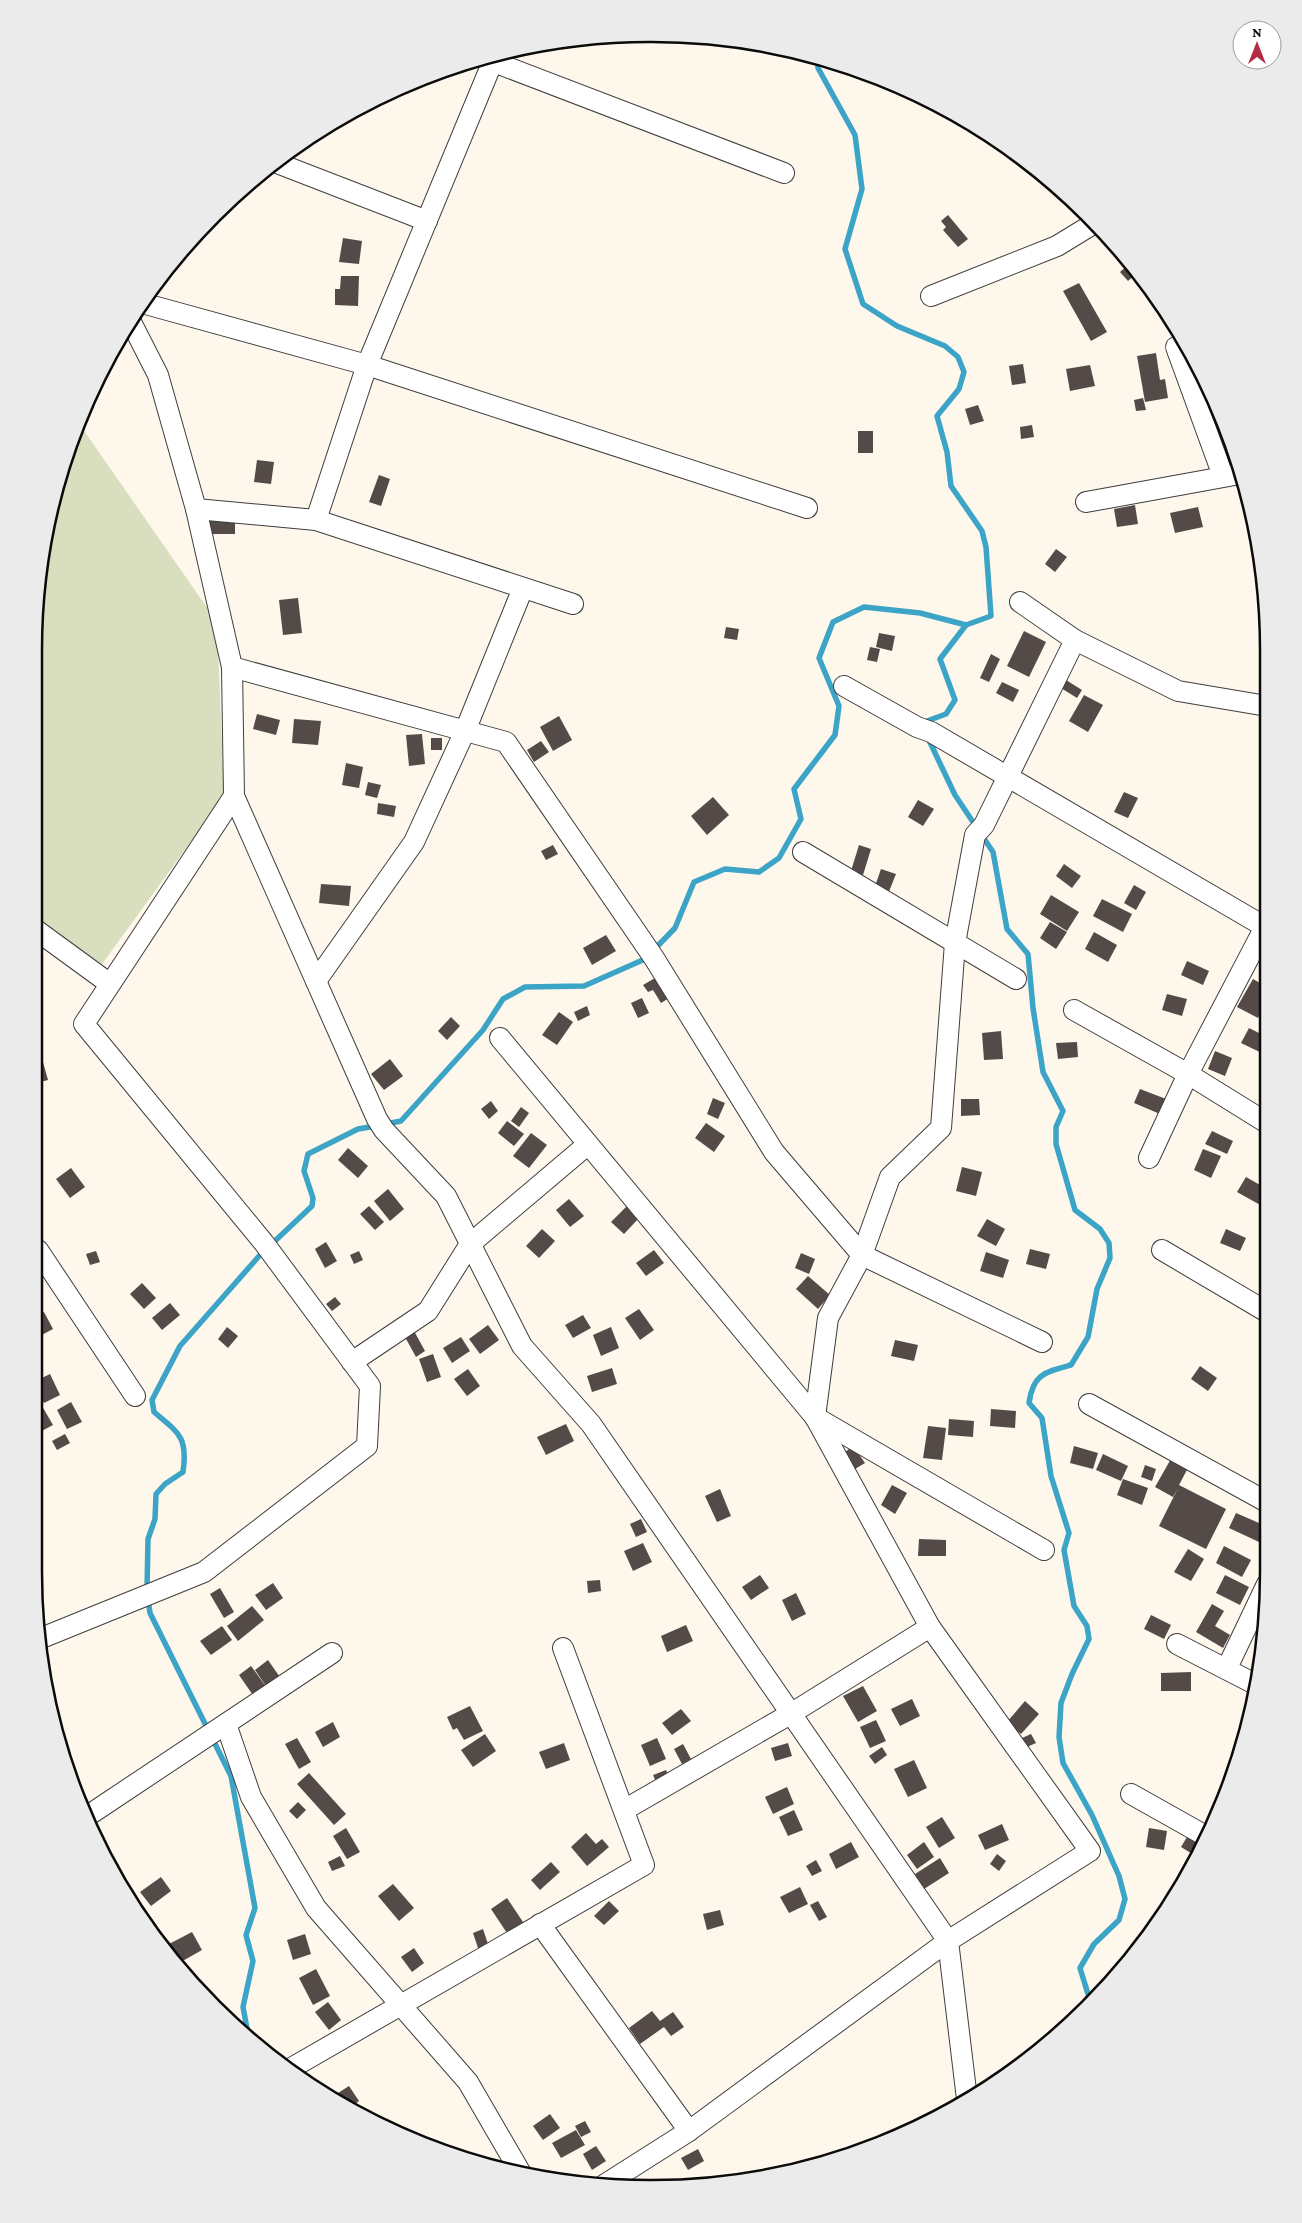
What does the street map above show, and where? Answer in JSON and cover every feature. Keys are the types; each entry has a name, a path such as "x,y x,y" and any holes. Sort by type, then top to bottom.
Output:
{"street":[{"path":"498,62 784,174"},
{"path":"316,520 366,365 427,221 489,65"},
{"path":"284,166 427,221"},
{"path":"931,296 1057,246 1087,228"},
{"path":"150,305 366,365 807,508"},
{"path":"135,329 158,375 196,509 232,667 234,796 381,1125 446,1196 522,1346 591,1424 792,1712 948,1941 965,2093"},
{"path":"1086,502 1231,475 1176,347"},
{"path":"196,509 316,520 572,604"},
{"path":"316,981 414,842 464,731 523,588"},
{"path":"1020,602 1075,640 1178,691 1260,705"},
{"path":"815,1417 828,1318 862,1255 890,1177 941,1128 955,943 980,830 1075,640"},
{"path":"232,667 506,742 651,954 774,1152 862,1255 1042,1342"},
{"path":"844,686 924,729 1260,923"},
{"path":"46,1636 204,1572 366,1446 370,1386 266,1248 84,1024 234,796"},
{"path":"803,852 1016,979"},
{"path":"42,934 110,984"},
{"path":"1149,1158 1188,1074 1260,937"},
{"path":"1074,1010 1188,1074 1260,1119"},
{"path":"500,1038 815,1417 930,1627 1090,1851 948,1941 689,2131 613,2179"},
{"path":"352,1362 428,1311 470,1244 587,1145"},
{"path":"1162,1250 1260,1308"},
{"path":"42,1256 135,1396"},
{"path":"1089,1404 1260,1498"},
{"path":"815,1417 1044,1550"},
{"path":"1227,1668 1259,1602"},
{"path":"624,1810 792,1712 930,1627"},
{"path":"1177,1644 1250,1681"},
{"path":"296,2065 400,2003 644,1865 563,1648"},
{"path":"92,1813 332,1653"},
{"path":"216,1731 250,1797 316,1908 468,2082 516,2165"},
{"path":"1131,1794 1201,1833"},
{"path":"540,1924 689,2131"}],"green space":[{"path":"84,431 217,622 224,796 102,964 42,926 42,651 44,611 54,532 63,494"}],"building":[{"path":"948,215 968,239 958,247 943,230 946,227 941,221"},
{"path":"343,238 362,241 359,264 339,262"},
{"path":"1124,269 1131,278 1128,281 1120,272"},
{"path":"341,276 359,276 358,306 335,305 335,289 340,289"},
{"path":"1079,283 1107,332 1091,341 1063,291"},
{"path":"1156,353 1160,380 1165,379 1168,398 1145,402 1137,356"},
{"path":"1023,364 1026,383 1012,385 1009,366"},
{"path":"1090,365 1095,386 1070,391 1066,369"},
{"path":"1143,398 1146,410 1136,411 1134,400"},
{"path":"978,405 984,421 970,425 965,409"},
{"path":"1032,425 1034,437 1021,439 1020,427"},
{"path":"858,431 873,431 873,453 858,453"},
{"path":"257,460 274,462 271,484 254,482"},
{"path":"379,475 390,479 381,506 369,502"},
{"path":"1135,505 1138,524 1117,527 1114,509"},
{"path":"1198,507 1203,527 1175,533 1170,513"},
{"path":"206,517 235,517 235,534 206,534"},
{"path":"1056,549 1067,557 1055,572 1045,564"},
{"path":"298,598 302,633 283,635 279,600"},
{"path":"726,627 739,629 737,640 724,638"},
{"path":"1024,631 1046,642 1029,677 1007,666"},
{"path":"879,633 895,636 892,651 876,647"},
{"path":"870,647 880,649 877,662 867,660"},
{"path":"991,654 1000,659 989,682 980,678"},
{"path":"1066,680 1082,690 1077,698 1061,688"},
{"path":"1002,682 1019,690 1013,702 996,693"},
{"path":"1084,695 1103,705 1088,732 1069,721"},
{"path":"257,714 280,720 276,735 253,729"},
{"path":"559,716 572,740 553,751 540,727"},
{"path":"294,719 321,721 318,745 292,743"},
{"path":"422,734 425,764 409,766 406,735"},
{"path":"431,738 442,738 442,750 431,750"},
{"path":"541,741 549,752 534,762 527,750"},
{"path":"346,763 363,767 359,788 342,785"},
{"path":"368,782 381,785 377,798 365,795"},
{"path":"1124,792 1138,798 1128,818 1114,812"},
{"path":"713,797 729,815 707,835 691,816"},
{"path":"918,800 934,809 923,826 908,817"},
{"path":"378,803 396,806 394,817 377,814"},
{"path":"553,845 558,854 546,860 541,851"},
{"path":"859,845 871,849 863,875 851,871"},
{"path":"1064,864 1081,876 1072,888 1056,876"},
{"path":"881,869 896,874 888,894 874,889"},
{"path":"321,884 351,886 349,906 319,903"},
{"path":"1134,885 1146,892 1136,910 1124,903"},
{"path":"1051,895 1079,912 1067,931 1040,914"},
{"path":"1102,899 1132,914 1123,932 1093,916"},
{"path":"1050,922 1067,932 1056,949 1040,938"},
{"path":"1094,932 1117,945 1108,962 1085,949"},
{"path":"606,935 616,951 592,965 583,948"},
{"path":"1187,961 1209,971 1203,985 1181,975"},
{"path":"662,974 674,995 661,1003 653,990 648,992 643,985"},
{"path":"1253,979 1260,983 1260,1014 1258,1018 1237,1007"},
{"path":"1167,994 1187,999 1182,1016 1162,1010"},
{"path":"642,998 649,1013 638,1018 631,1003"},
{"path":"587,1006 590,1015 578,1021 574,1012"},
{"path":"559,1012 573,1022 557,1045 542,1035"},
{"path":"451,1017 460,1026 447,1040 438,1031"},
{"path":"1249,1028 1260,1034 1260,1052 1241,1043"},
{"path":"1001,1031 1003,1059 984,1060 982,1033"},
{"path":"1077,1042 1078,1057 1058,1059 1056,1043"},
{"path":"1215,1051 1232,1058 1225,1076 1208,1069"},
{"path":"42,1059 48,1080 42,1082"},
{"path":"390,1059 403,1076 384,1090 371,1074"},
{"path":"1140,1089 1166,1099 1160,1114 1134,1103"},
{"path":"713,1098 725,1103 718,1119 707,1114"},
{"path":"961,1099 979,1099 980,1115 961,1116"},
{"path":"491,1101 498,1111 489,1119 481,1109"},
{"path":"521,1107 529,1113 519,1127 511,1121"},
{"path":"507,1121 524,1134 514,1146 498,1133"},
{"path":"706,1123 725,1136 714,1152 695,1138"},
{"path":"1212,1131 1233,1141 1227,1154 1205,1144"},
{"path":"531,1133 547,1145 529,1168 513,1156"},
{"path":"348,1148 368,1166 358,1178 338,1160"},
{"path":"1203,1149 1221,1156 1211,1178 1194,1170"},
{"path":"962,1167 982,1172 976,1196 956,1191"},
{"path":"71,1168 85,1187 70,1198 56,1179"},
{"path":"1246,1177 1260,1185 1260,1205 1237,1192"},
{"path":"388,1189 404,1209 390,1221 374,1201"},
{"path":"569,1199 584,1216 570,1227 556,1210"},
{"path":"369,1206 384,1222 375,1230 360,1214"},
{"path":"627,1206 639,1218 624,1234 611,1222"},
{"path":"987,1219 1005,1229 996,1246 977,1236"},
{"path":"542,1229 555,1241 539,1258 526,1246"},
{"path":"1226,1229 1246,1238 1240,1251 1220,1243"},
{"path":"326,1242 337,1261 325,1268 315,1249"},
{"path":"1030,1249 1050,1254 1046,1269 1026,1264"},
{"path":"654,1250 664,1263 646,1276 636,1263"},
{"path":"96,1251 100,1262 90,1265 86,1254"},
{"path":"359,1251 363,1260 354,1264 350,1255"},
{"path":"986,1252 1009,1260 1003,1278 980,1271"},
{"path":"801,1253 815,1259 809,1274 795,1268"},
{"path":"808,1276 830,1295 818,1309 796,1289"},
{"path":"142,1283 156,1298 144,1309 130,1294"},
{"path":"335,1297 341,1304 332,1311 326,1304"},
{"path":"170,1303 180,1315 162,1330 152,1318"},
{"path":"639,1309 654,1330 640,1340 625,1318"},
{"path":"44,1312 53,1329 42,1335 42,1313"},
{"path":"583,1315 591,1328 573,1338 565,1325"},
{"path":"488,1325 499,1340 480,1354 469,1339"},
{"path":"227,1327 238,1336 228,1348 218,1339"},
{"path":"611,1327 619,1348 601,1356 593,1335"},
{"path":"414,1331 425,1351 416,1357 405,1337"},
{"path":"461,1337 470,1351 452,1363 443,1348"},
{"path":"895,1340 918,1345 914,1361 891,1356"},
{"path":"433,1354 441,1377 427,1382 419,1359"},
{"path":"1200,1366 1217,1378 1208,1391 1191,1379"},
{"path":"612,1368 617,1384 592,1392 587,1376"},
{"path":"468,1369 480,1386 467,1396 454,1379"},
{"path":"50,1374 60,1395 44,1403 42,1399 42,1378"},
{"path":"71,1402 82,1422 67,1429 57,1410"},
{"path":"42,1406 53,1425 42,1431"},
{"path":"991,1409 1016,1411 1015,1428 990,1426"},
{"path":"949,1419 974,1421 973,1437 948,1435"},
{"path":"566,1424 574,1441 546,1455 537,1437"},
{"path":"928,1426 946,1428 942,1460 923,1458"},
{"path":"65,1434 70,1443 57,1450 52,1441"},
{"path":"853,1446 865,1463 855,1469 844,1453"},
{"path":"1074,1446 1098,1453 1093,1469 1070,1463"},
{"path":"1103,1454 1128,1466 1121,1481 1096,1470"},
{"path":"1172,1457 1189,1466 1179,1485 1226,1509 1206,1549 1159,1526 1178,1488 1173,1497 1155,1487"},
{"path":"1145,1465 1156,1469 1152,1481 1141,1477"},
{"path":"1123,1479 1148,1488 1142,1505 1117,1495"},
{"path":"892,1485 907,1493 895,1514 881,1505"},
{"path":"720,1489 731,1516 717,1522 705,1496"},
{"path":"1236,1513 1260,1523 1260,1540 1259,1542 1229,1528"},
{"path":"641,1519 647,1532 636,1537 630,1524"},
{"path":"919,1539 946,1540 946,1556 918,1556"},
{"path":"643,1543 652,1562 633,1571 624,1551"},
{"path":"1224,1546 1251,1560 1242,1577 1216,1563"},
{"path":"1188,1549 1204,1559 1191,1581 1174,1572"},
{"path":"760,1575 769,1588 751,1600 742,1587"},
{"path":"1225,1575 1249,1587 1240,1605 1216,1593"},
{"path":"600,1580 601,1591 588,1593 587,1581"},
{"path":"273,1583 283,1598 266,1610 255,1595"},
{"path":"220,1588 234,1612 224,1618 210,1594"},
{"path":"796,1593 806,1614 792,1621 782,1600"},
{"path":"1212,1604 1224,1611 1215,1626 1230,1635 1223,1648 1196,1632"},
{"path":"252,1606 264,1620 238,1641 227,1626"},
{"path":"1151,1615 1171,1625 1164,1639 1144,1629"},
{"path":"686,1625 693,1641 667,1652 661,1636"},
{"path":"222,1626 232,1640 211,1655 200,1641"},
{"path":"268,1660 284,1683 270,1692 255,1670"},
{"path":"251,1666 270,1692 257,1701 239,1675"},
{"path":"1191,1672 1191,1691 1161,1691 1161,1673"},
{"path":"863,1686 877,1711 858,1722 843,1696"},
{"path":"912,1699 920,1716 900,1726 891,1709"},
{"path":"1025,1701 1039,1714 1021,1734 1007,1722"},
{"path":"470,1706 483,1731 464,1740 457,1728 453,1730 447,1717"},
{"path":"681,1709 691,1721 672,1735 662,1723"},
{"path":"876,1720 886,1741 870,1748 860,1727"},
{"path":"333,1722 340,1737 323,1747 315,1732"},
{"path":"485,1734 496,1751 473,1767 461,1750"},
{"path":"1031,1734 1036,1743 1027,1747 1022,1738"},
{"path":"297,1738 311,1762 299,1769 285,1744"},
{"path":"657,1738 666,1759 650,1766 641,1745"},
{"path":"564,1743 570,1760 546,1769 539,1752"},
{"path":"788,1743 792,1756 775,1761 771,1748"},
{"path":"683,1744 691,1759 682,1764 674,1749"},
{"path":"882,1747 887,1755 875,1764 869,1756"},
{"path":"914,1760 927,1788 908,1797 894,1769"},
{"path":"666,1770 670,1779 657,1784 653,1775"},
{"path":"309,1773 346,1814 334,1825 297,1784"},
{"path":"787,1787 794,1804 773,1814 765,1797"},
{"path":"298,1802 306,1810 297,1819 289,1811"},
{"path":"794,1810 803,1830 788,1836 779,1817"},
{"path":"942,1817 955,1838 939,1848 926,1827"},
{"path":"1002,1824 1009,1840 985,1850 978,1835"},
{"path":"346,1828 360,1852 347,1859 333,1836"},
{"path":"1149,1828 1167,1831 1164,1850 1146,1847"},
{"path":"586,1833 596,1844 602,1839 609,1847 587,1866 571,1847"},
{"path":"1187,1837 1196,1843 1191,1853 1181,1847"},
{"path":"851,1842 859,1857 836,1869 829,1854"},
{"path":"924,1842 934,1857 917,1869 907,1855"},
{"path":"997,1854 1006,1861 999,1871 990,1864"},
{"path":"340,1856 345,1866 332,1871 328,1862"},
{"path":"940,1858 949,1873 924,1889 915,1874"},
{"path":"816,1860 822,1871 812,1876 806,1866"},
{"path":"551,1862 560,1872 540,1890 531,1880"},
{"path":"161,1877 171,1891 151,1906 140,1892"},
{"path":"393,1884 414,1908 399,1921 378,1896"},
{"path":"800,1887 808,1904 789,1913 780,1897"},
{"path":"507,1898 523,1922 507,1933 491,1909"},
{"path":"609,1901 619,1911 604,1925 594,1916"},
{"path":"818,1901 827,1917 819,1921 810,1905"},
{"path":"720,1910 724,1925 707,1930 703,1914"},
{"path":"483,1929 489,1947 479,1951 473,1933"},
{"path":"192,1932 202,1950 183,1960 169,1944"},
{"path":"305,1934 311,1954 293,1960 287,1940"},
{"path":"414,1948 424,1963 412,1972 401,1957"},
{"path":"316,1969 330,1996 313,2005 299,1978"},
{"path":"328,2002 341,2020 329,2030 315,2012"},
{"path":"652,2011 660,2021 673,2012 684,2027 671,2036 664,2027 640,2044 629,2028"},
{"path":"349,2086 359,2101 356,2104 338,2093"},
{"path":"550,2114 560,2128 543,2140 533,2126"},
{"path":"585,2121 591,2132 581,2137 575,2126"},
{"path":"576,2130 585,2145 561,2158 552,2143"},
{"path":"596,2146 606,2161 592,2170 583,2154"},
{"path":"698,2149 704,2161 688,2170 681,2158"}],"waterway":[{"path":"818,66 855,135 862,189 845,249 863,304 897,326 945,346 958,357 964,372 959,389 937,416 947,452 951,486 982,531 986,547 991,616 966,625 940,659 955,700 946,714 927,721 927,727"},
{"path":"386,1124 401,1121 483,1030 503,999 525,987 584,986 645,959 675,928 694,882 725,869 759,872 779,858 801,819 794,789 835,735 839,706 819,658 833,622 864,607 920,613 966,625"},
{"path":"927,736 955,795 993,852 1007,929 1028,954 1033,1008 1043,1072 1063,1111 1056,1127 1056,1144 1075,1210 1100,1229 1109,1243 1110,1258 1097,1289 1088,1337 1071,1365 1047,1372 1037,1380 1029,1403 1042,1418 1051,1476 1069,1533 1064,1550 1074,1606 1087,1626 1089,1639 1072,1674 1061,1703 1059,1737 1063,1763 1092,1815 1119,1876 1125,1899 1119,1920 1094,1944 1080,1968 1088,1994"},
{"path":"147,1590 148,1539 155,1519 156,1494 165,1484 183,1472 184,1460 183,1443 180,1437 170,1425 154,1412 152,1400 180,1346 260,1255 312,1206 313,1198 304,1171 308,1154 358,1129 376,1126"},
{"path":"148,1600 150,1613 231,1776 255,1908 246,1935 253,1961 243,2007 246,2026"}]}
